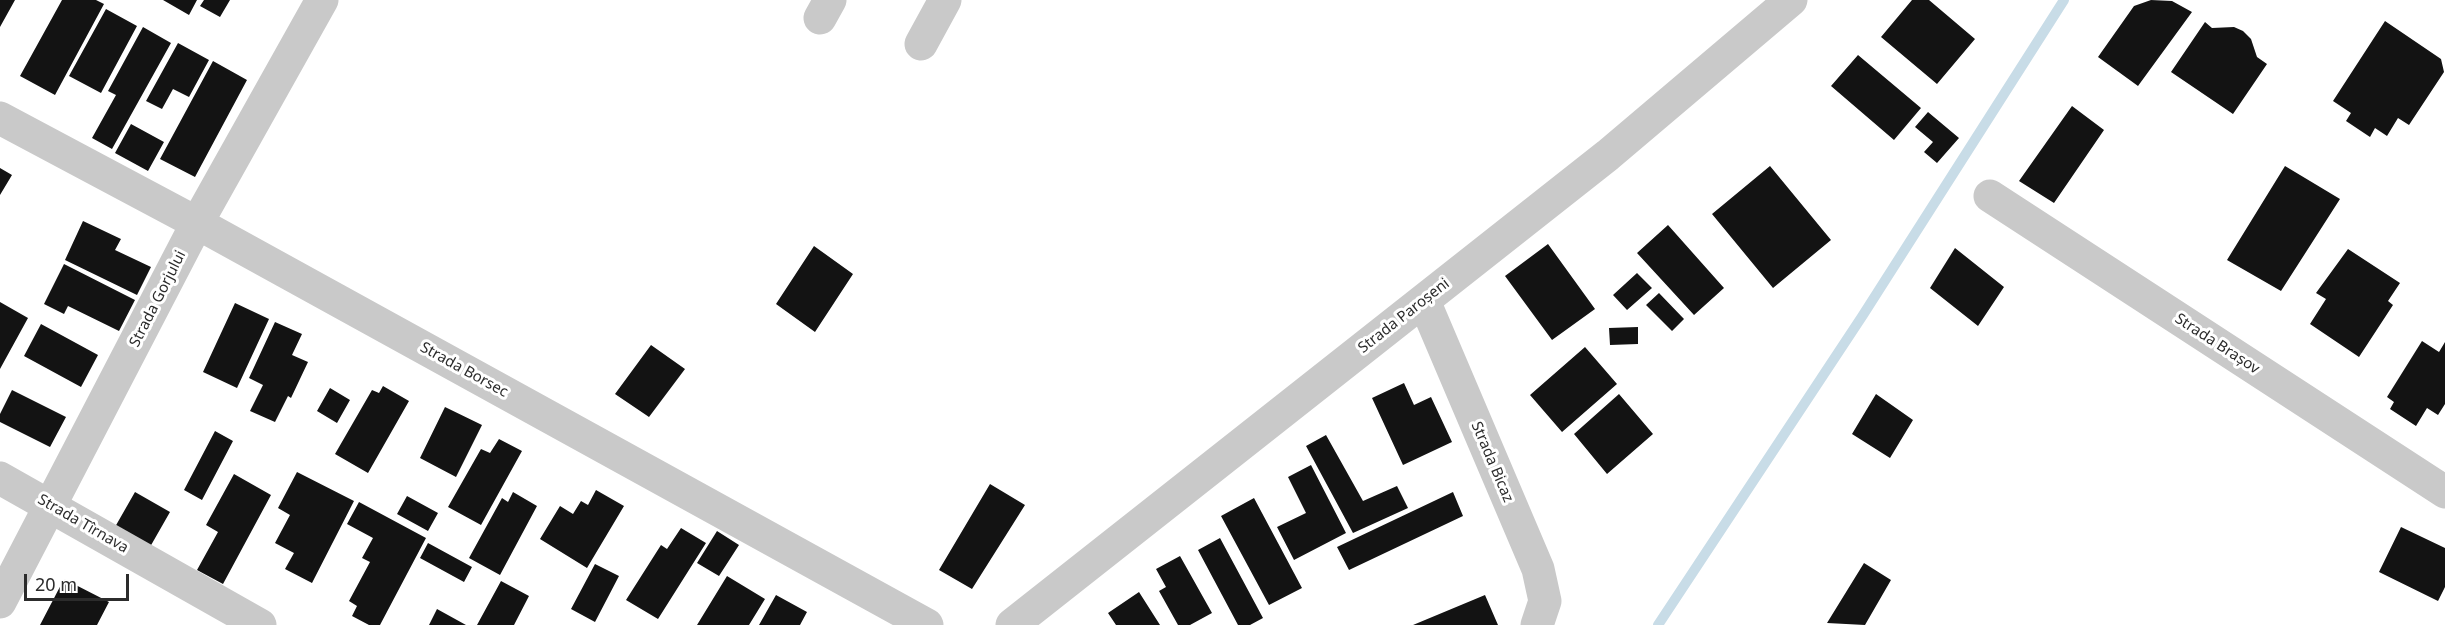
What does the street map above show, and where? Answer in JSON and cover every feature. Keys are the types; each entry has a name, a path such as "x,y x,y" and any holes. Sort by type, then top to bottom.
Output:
{"street":[{"name":"Strada Gorjului","path":"0,602 197,223 322,0"},
{"path":"921,44 945,0"},
{"name":"Strada Paroșeni","path":"1012,625 1608,155 1791,0"},
{"name":"Strada Borsec","path":"0,118 197,223 927,625"},
{"name":"Strada Brașov","path":"1990,196 2445,492"},
{"name":"Strada Bicaz","path":"1424,301 1538,569 1545,601 1537,625"},
{"name":"Strada Tîrnava","path":"0,478 52,505 260,625"}],"building":[{"path":"0,0 15,0 0,27"},
{"path":"62,0 96,0 104,4 55,95 20,76"},
{"path":"163,0 197,0 189,15"},
{"path":"204,0 230,0 220,17 200,6"},
{"path":"1912,0 1929,0 1975,39 1937,84 1881,37"},
{"path":"2151,0 2172,1 2192,12 2138,86 2098,57 2134,6"},
{"path":"106,9 137,26 101,93 69,76"},
{"path":"2385,21 2441,59 2444,72 2409,125 2398,118 2387,136 2375,128 2370,137 2346,121 2351,113 2333,101"},
{"path":"2205,22 2212,28 2234,27 2243,31 2251,39 2257,57 2267,64 2233,114 2171,72"},
{"path":"143,27 171,43 112,149 92,138 116,95 108,91"},
{"path":"178,43 209,60 189,97 173,89 162,109 146,101"},
{"path":"1858,55 1921,108 1894,140 1831,86"},
{"path":"213,61 247,80 195,177 160,159"},
{"path":"2072,106 2104,130 2054,203 2019,181"},
{"path":"1928,112 1959,138 1937,163 1924,152 1933,142 1915,127"},
{"path":"131,124 164,142 148,171 115,153"},
{"path":"1770,166 1831,240 1773,288 1712,214"},
{"path":"2285,166 2340,199 2281,291 2227,260"},
{"path":"0,168 12,175 0,195"},
{"path":"83,221 121,239 115,250 151,267 137,295 65,260"},
{"path":"1668,225 1724,288 1694,315 1637,253"},
{"path":"1548,244 1595,309 1552,340 1505,276"},
{"path":"814,246 853,274 815,332 776,304"},
{"path":"1955,248 2004,287 1978,326 1930,288"},
{"path":"2348,249 2400,283 2388,301 2393,305 2359,357 2310,324 2326,299 2316,293"},
{"path":"64,264 135,300 119,331 68,306 64,314 44,304"},
{"path":"1637,273 1652,288 1627,310 1613,295"},
{"path":"1659,293 1684,319 1672,331 1646,305"},
{"path":"0,302 28,318 0,369"},
{"path":"235,303 269,319 237,388 203,372"},
{"path":"275,322 302,334 292,355 308,362 291,398 288,396 275,422 250,411 263,385 249,378"},
{"path":"41,324 98,355 81,387 24,356"},
{"path":"1638,327 1638,344 1610,345 1609,328"},
{"path":"2422,341 2439,352 2445,342 2445,404 2438,415 2427,408 2416,426 2390,409 2394,402 2387,397"},
{"path":"651,345 685,369 649,417 615,394"},
{"path":"1585,347 1617,384 1562,432 1530,395"},
{"path":"1404,383 1414,405 1431,397 1452,442 1403,465 1372,398"},
{"path":"383,386 409,401 368,473 335,454 372,390 379,393"},
{"path":"330,388 350,400 337,423 317,411"},
{"path":"12,390 66,417 50,447 0,422 0,414"},
{"path":"1619,394 1653,434 1607,474 1574,434"},
{"path":"1876,394 1913,420 1890,458 1852,434"},
{"path":"445,407 482,425 456,477 420,458"},
{"path":"215,431 233,441 202,500 184,490"},
{"path":"1326,435 1363,501 1397,486 1408,508 1353,533 1306,446"},
{"path":"499,439 522,451 481,525 448,507 481,449 490,453"},
{"path":"1311,465 1346,533 1294,560 1277,527 1306,513 1288,477"},
{"path":"297,472 354,501 312,583 285,569 294,553 275,543 290,515 278,508"},
{"path":"234,474 271,495 223,584 197,570 218,532 206,525"},
{"path":"990,484 1025,505 972,589 939,570"},
{"path":"596,490 624,506 587,568 540,539 560,506 573,514 581,501 588,505"},
{"path":"135,492 170,512 150,547 115,527"},
{"path":"513,492 537,506 500,575 469,558 502,498 508,502"},
{"path":"1453,492 1463,516 1349,570 1337,547"},
{"path":"407,496 438,513 428,531 397,514"},
{"path":"1254,498 1302,588 1269,605 1221,516"},
{"path":"359,502 426,538 380,625 369,625 352,616 357,606 349,601 370,562 362,558 373,538 347,524"},
{"path":"2401,527 2445,548 2445,587 2438,601 2379,572"},
{"path":"681,528 706,543 658,619 626,600 661,545 667,549"},
{"path":"717,531 739,545 719,576 697,563"},
{"path":"1220,538 1263,618 1250,625 1238,625 1198,550"},
{"path":"428,543 472,567 464,582 420,558"},
{"path":"1180,556 1212,613 1190,625 1178,625 1159,591 1166,587 1156,569"},
{"path":"1864,563 1891,580 1865,625 1827,623"},
{"path":"595,564 619,576 595,622 571,609"},
{"path":"727,576 765,599 749,625 697,625"},
{"path":"64,579 109,602 97,625 40,625"},
{"path":"501,581 529,596 514,625 477,625"},
{"path":"1139,592 1160,625 1116,625 1108,613"},
{"path":"776,595 807,612 800,625 759,625"},
{"path":"1485,595 1498,625 1413,625"},
{"path":"437,609 466,625 429,625"}],"waterway":[{"path":"1658,625 1863,315 2064,0"}]}
